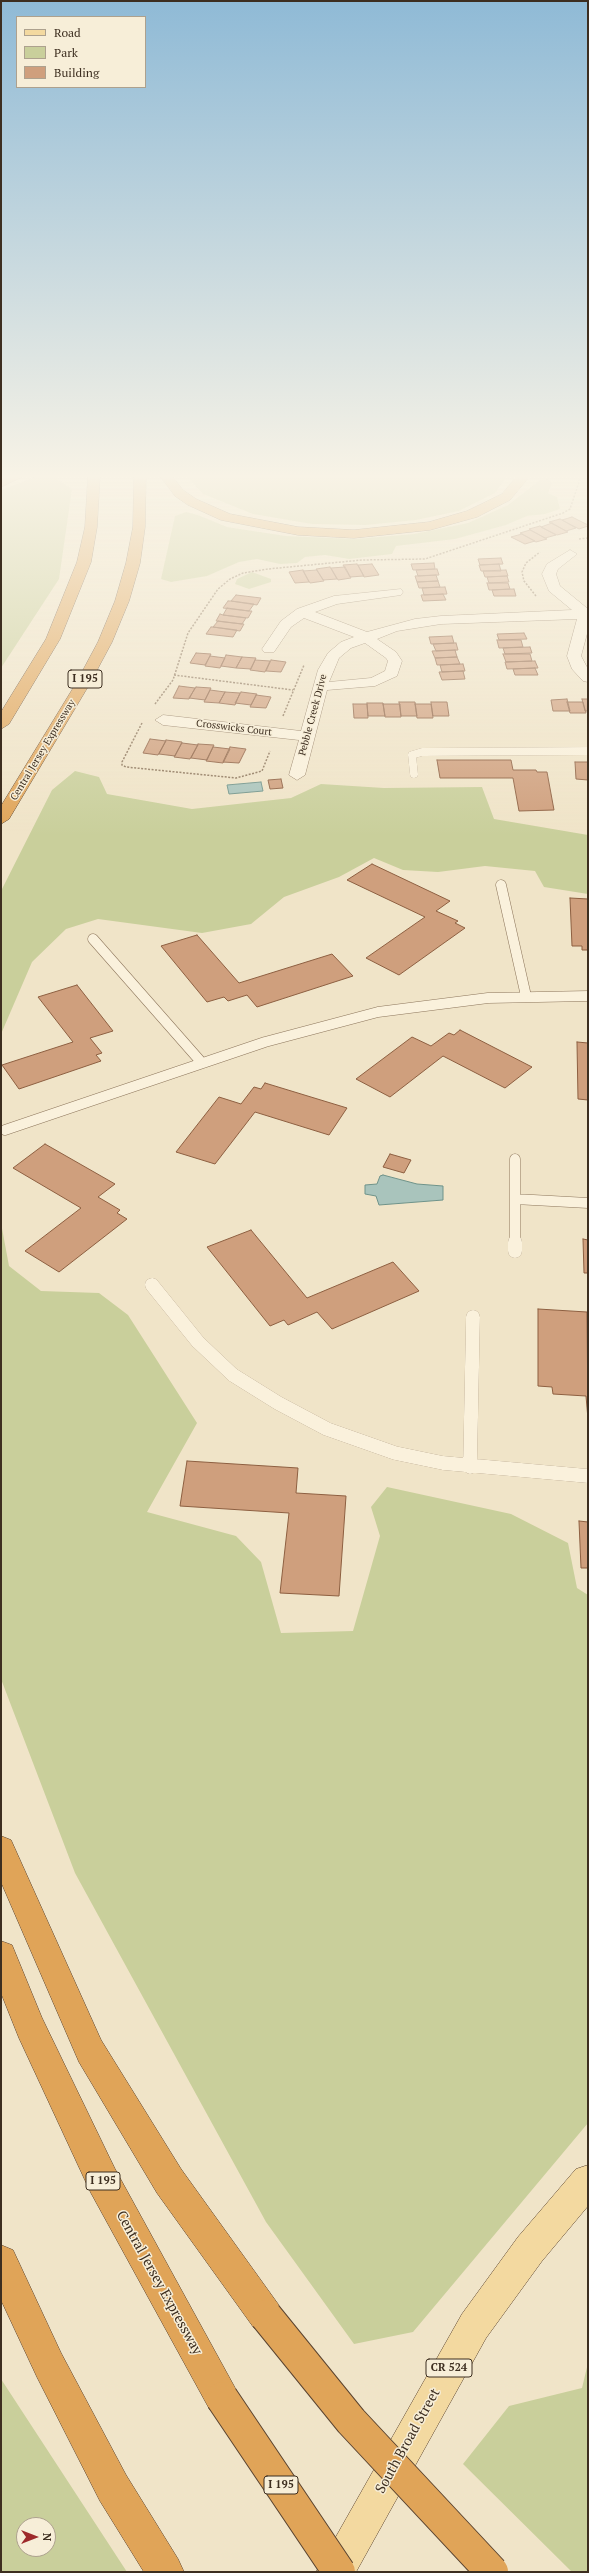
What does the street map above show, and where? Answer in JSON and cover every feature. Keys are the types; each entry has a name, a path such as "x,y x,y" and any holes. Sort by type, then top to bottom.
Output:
{"highway":[{"path":"1,724 48,648 72,596"},
{"name":"Central Jersey Expressway","path":"1,819 82,685 105,642 123,596"},
{"path":"1,1849 90,2051 170,2181 266,2316 351,2421 492,2572"},
{"name":"Central Jersey Expressway","path":"1,1955 30,2027 103,2181 222,2398 339,2572"},
{"path":"1,2262 49,2364 113,2488 165,2572"}],"main road":[{"name":"South Broad Street","path":"335,2572 474,2326 530,2250 588,2182"}],"street":[{"path":"269,649 286,624 302,612 334,600 364,596"},
{"path":"566,596 586,614 574,656 577,666 588,678"},
{"path":"302,612 366,637 391,655 395,661 392,673 385,678 363,685 319,686"},
{"name":"Pebble Creek Drive","path":"297,775 319,686 333,656 346,645 392,628 441,620 586,614"},
{"name":"Crosswicks Court","path":"163,720 306,736"}],"lane":[{"path":"414,774 412,755 422,752 588,750"},
{"path":"501,885 526,996"},
{"path":"93,939 202,1063"},
{"path":"5,1130 202,1063 315,1027 378,1012 433,1003 526,996 588,996"},
{"path":"515,1159 515,1251"},
{"path":"515,1199 588,1203"},
{"path":"152,1285 208,1352 233,1376 278,1403 327,1428 395,1453 470,1467 588,1476"},
{"path":"470,1467 473,1317"}],"path":[{"path":"154,705 174,675 188,633 213,596"},
{"path":"144,720 122,765 220,778 236,778 262,771 293,690 307,661"},
{"path":"174,675 293,690"}],"green space":[{"path":"1,596 48,596 1,668"},
{"path":"75,771 99,777 107,794 192,809 291,798 321,784 384,788 482,787 494,819 588,835 588,894 544,887 535,871 485,866 438,872 403,870 374,858 339,877 284,897 251,924 202,933 98,919 66,929 32,962 1,1034 1,891 52,790"},
{"path":"1,1223 9,1266 41,1291 99,1293 128,1315 197,1423 147,1512 236,1536 261,1562 281,1633 353,1631 380,1536 371,1507 387,1487 511,1514 568,1543 577,1588 588,1595 588,2123 413,2332 354,2344 266,2222 75,1873 1,1679"},
{"path":"588,2363 588,2572 572,2572 463,2464 509,2406 582,2388"},
{"path":"1,2379 127,2572 1,2572"}],"water":[{"path":"261,782 263,791 229,794 227,785"},
{"path":"383,1175 417,1184 443,1186 443,1200 379,1205 376,1196 365,1194 365,1185 377,1184 380,1176"}],"building":[{"path":"235,596 261,598 257,605 231,601"},
{"path":"421,596 444,596 446,600 423,601"},
{"path":"228,601 254,604 249,611 223,608"},
{"path":"227,608 252,611 248,618 223,615"},
{"path":"220,614 246,618 242,624 216,621"},
{"path":"218,621 244,624 240,631 213,627"},
{"path":"211,627 237,630 233,637 206,634"},
{"path":"524,633 527,639 499,640 497,634"},
{"path":"452,636 454,643 431,644 429,637"},
{"path":"497,640 521,640 523,647 499,648"},
{"path":"456,643 458,650 436,651 433,644"},
{"path":"530,647 532,653 505,654 503,648"},
{"path":"455,650 457,657 435,658 432,651"},
{"path":"196,653 211,654 205,665 190,663"},
{"path":"503,654 530,654 532,661 506,662"},
{"path":"226,655 242,657 236,668 221,666"},
{"path":"210,656 225,658 220,668 205,666"},
{"path":"242,657 256,658 251,669 236,668"},
{"path":"457,657 460,664 437,665 435,658"},
{"path":"255,660 270,661 265,672 250,670"},
{"path":"271,660 286,662 281,672 266,671"},
{"path":"535,661 538,668 507,669 505,662"},
{"path":"463,664 465,671 442,672 440,665"},
{"path":"535,668 538,675 515,675 513,669"},
{"path":"463,671 465,679 442,680 439,672"},
{"path":"179,686 195,688 189,699 173,698"},
{"path":"196,687 211,688 205,700 189,698"},
{"path":"210,690 225,692 219,703 204,702"},
{"path":"225,692 240,693 235,705 219,703"},
{"path":"241,692 257,694 251,705 235,703"},
{"path":"256,695 271,697 266,708 250,707"},
{"path":"567,699 570,711 553,711 551,700"},
{"path":"582,699 588,699 588,711 585,711"},
{"path":"399,702 415,702 417,716 401,716"},
{"path":"431,702 447,702 449,716 433,716"},
{"path":"567,702 583,702 586,713 570,713"},
{"path":"367,703 383,703 385,716 368,716"},
{"path":"353,704 367,704 368,718 354,718"},
{"path":"383,704 400,704 401,717 385,717"},
{"path":"415,704 431,704 433,718 417,718"},
{"path":"150,739 166,741 158,755 143,753"},
{"path":"166,740 182,742 175,756 159,754"},
{"path":"182,743 198,745 190,759 174,757"},
{"path":"198,744 214,745 207,760 191,758"},
{"path":"213,747 230,749 223,763 206,761"},
{"path":"230,747 246,749 239,763 223,762"},
{"path":"437,760 511,760 513,770 536,770 537,772 547,772 554,810 519,811 513,778 440,778"},
{"path":"575,762 588,762 588,780 576,779"},
{"path":"281,779 283,788 270,789 268,780"},
{"path":"372,864 450,901 436,911 458,921 455,923 465,928 399,975 366,958 425,917 347,880"},
{"path":"570,898 588,899 588,950 582,950 582,946 572,946"},
{"path":"197,935 239,983 332,954 353,976 257,1007 247,995 228,1001 224,997 207,1002 161,946"},
{"path":"77,985 113,1031 90,1038 102,1053 96,1055 101,1061 19,1089 2,1065 73,1042 38,997"},
{"path":"460,1030 532,1067 505,1088 443,1056 390,1097 356,1079 412,1037 431,1046 449,1033 454,1035"},
{"path":"577,1042 588,1043 588,1100 578,1099"},
{"path":"265,1083 347,1108 329,1135 255,1112 215,1164 176,1152 219,1097 241,1104 254,1087 261,1089"},
{"path":"45,1144 115,1184 98,1197 120,1210 117,1213 127,1219 59,1272 25,1251 81,1208 13,1168"},
{"path":"390,1154 411,1160 404,1173 383,1167"},
{"path":"251,1230 307,1298 393,1262 419,1291 332,1329 317,1312 288,1325 284,1320 270,1326 207,1247"},
{"path":"583,1239 588,1240 588,1273 584,1273"},
{"path":"538,1309 587,1312 588,1419 586,1396 553,1394 552,1387 538,1386"},
{"path":"187,1461 298,1468 296,1493 346,1496 339,1596 280,1593 289,1513 180,1506"},
{"path":"579,1521 588,1522 588,1568 581,1568"}]}
